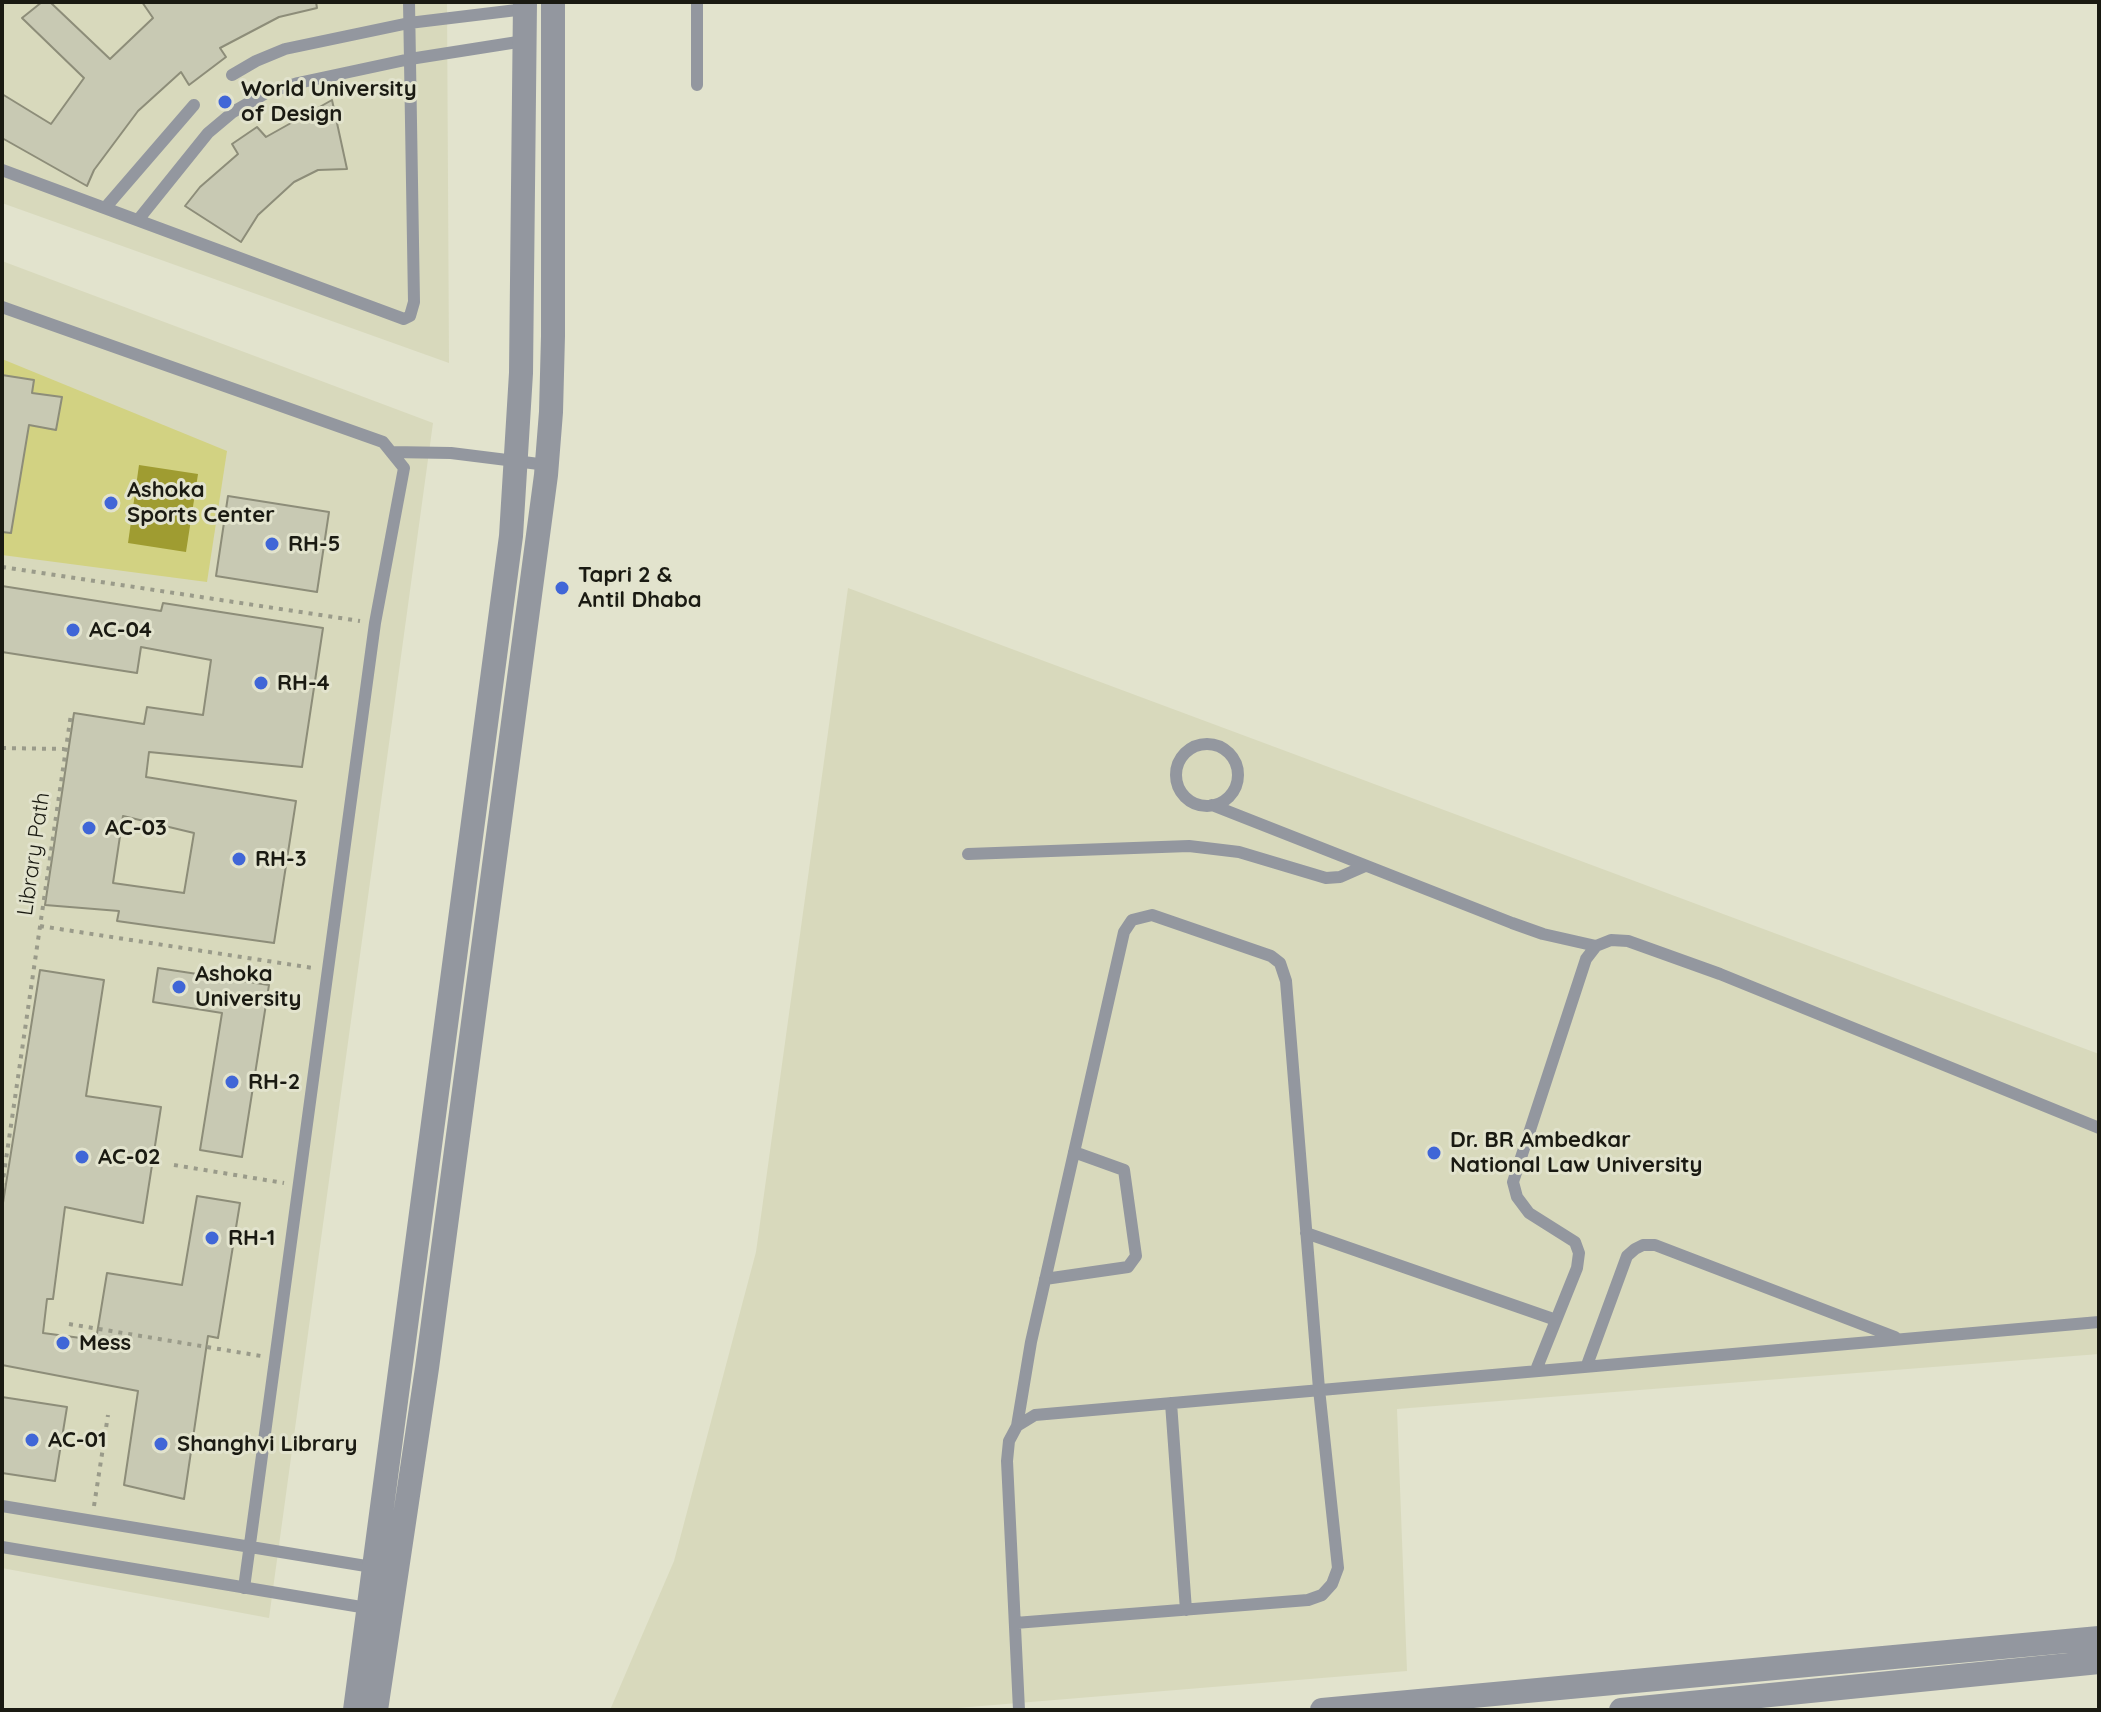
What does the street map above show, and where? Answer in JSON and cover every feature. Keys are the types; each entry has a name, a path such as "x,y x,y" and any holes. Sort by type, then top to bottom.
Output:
{"street":[{"path":"376,1710 475,1022 547,465 553,351 553,2"},
{"path":"355,1710 509,552 517,461 522,319 525,5"},
{"path":"1322,1710 2099,1638"},
{"path":"1621,1710 1699,1707 2099,1662"},
{"path":"1699,1707 1703,1676"}],"lane":[{"path":"2,170 404,319 410,316 414,302 409,2"},
{"path":"697,2 697,85"},
{"path":"232,75 285,49 409,23 525,5"},
{"path":"138,220 208,133 233,112 266,93 410,59 524,41"},
{"path":"105,208 194,105"},
{"path":"2,307 383,442 404,468 375,623 244,1588"},
{"path":"391,452 451,453 547,465"},
{"path":"1212,805 1229,797 1236,788 1238,767 1226,749 1205,744 1187,752 1177,769 1176,778 1185,796 1193,802 1212,805 1522,927 1596,946"},
{"path":"968,854 1189,846 1239,852 1326,878 1340,877 1365,866"},
{"path":"1015,1623 1308,1600 1322,1595 1332,1584 1338,1568 1319,1389 1286,981 1280,963 1271,956 1152,915 1132,920 1124,932 1031,1342 1017,1426 1009,1441 1007,1461 1019,1710"},
{"path":"1536,1370 1577,1268 1579,1253 1575,1242 1529,1213 1517,1197 1513,1182 1586,959 1596,946 1611,940 1641,946 1735,980 2099,1128"},
{"path":"1045,1279 1128,1267 1136,1256 1124,1170 1074,1152"},
{"path":"1306,1233 1556,1320"},
{"path":"1587,1365 1627,1256 1643,1245 1655,1245 1898,1338"},
{"path":"1017,1426 1035,1415 2099,1322"},
{"path":"1171,1403 1186,1610"},
{"path":"2,1506 372,1567"},
{"path":"2,1547 367,1608"}],"path":[{"path":"2,567 375,623"},
{"name":"Library Path","path":"2,1187 71,714"},
{"path":"2,748 65,749"},
{"path":"40,926 328,970"},
{"path":"174,1165 298,1186"},
{"path":"69,1324 275,1358"},
{"path":"91,1520 108,1415"}],"shaded area":[{"name":"World University of Design","path":"2,2 447,2 449,363 2,203"},
{"name":"Ashoka University","path":"2,261 433,423 269,1618 2,1568"},
{"name":"Ashoka Sports Center","path":"2,359 227,451 207,582 2,555"},
{"path":"139,465 198,474 186,552 128,543"},
{"name":"Dr. BR Ambedkar National Law University","path":"848,588 2099,1054 2099,1354 1397,1409 1407,1671 933,1710 610,1710 674,1561 756,1252"}],"building":[{"path":"42,2 50,2 110,59 153,18 142,2 316,2 317,8 279,17 220,48 226,57 189,85 181,72 138,111 94,170 87,186 2,138 2,94 51,124 84,78 22,18"},
{"path":"332,100 347,169 318,170 294,182 258,215 241,242 185,206 200,187 238,154 232,144 257,127 266,137"},
{"path":"2,375 34,380 32,393 62,397 56,430 29,425 11,533 2,532"},
{"name":"RH-5","path":"228,496 329,512 317,592 216,576"},
{"path":"2,586 161,611 163,603 323,628 302,767 149,752 146,777 296,801 274,943 117,921 119,911 45,905 74,713 144,724 147,707 203,715 211,660 141,647 137,673 2,652","holes":["123,816 194,833 184,893 113,883"]},
{"name":"RH-2","path":"158,968 269,985 242,1157 200,1150 222,1013 153,1002"},
{"path":"40,970 104,980 86,1096 161,1107 143,1223 65,1207 53,1299 47,1299 43,1333 96,1340 107,1273 182,1285 197,1196 240,1203 218,1338 208,1336 184,1499 124,1485 138,1391 2,1365 2,1209"},
{"name":"AC-01","path":"2,1397 67,1407 55,1481 2,1473"}],"place":[{"name":"World University of Design","path":"225,102"},
{"name":"Ashoka Sports Center","path":"111,503"},
{"name":"RH-5","path":"272,544"},
{"name":"Tapri 2 & Antil Dhaba","path":"562,588"},
{"name":"AC-04","path":"73,630"},
{"name":"RH-4","path":"261,683"},
{"name":"AC-03","path":"89,828"},
{"name":"RH-3","path":"239,859"},
{"name":"Ashoka University","path":"179,987"},
{"name":"RH-2","path":"232,1082"},
{"name":"Dr. BR Ambedkar National Law University","path":"1434,1153"},
{"name":"AC-02","path":"82,1157"},
{"name":"RH-1","path":"212,1238"},
{"name":"Mess","path":"63,1343"},
{"name":"AC-01","path":"32,1440"},
{"name":"Shanghvi Library","path":"161,1444"}]}
